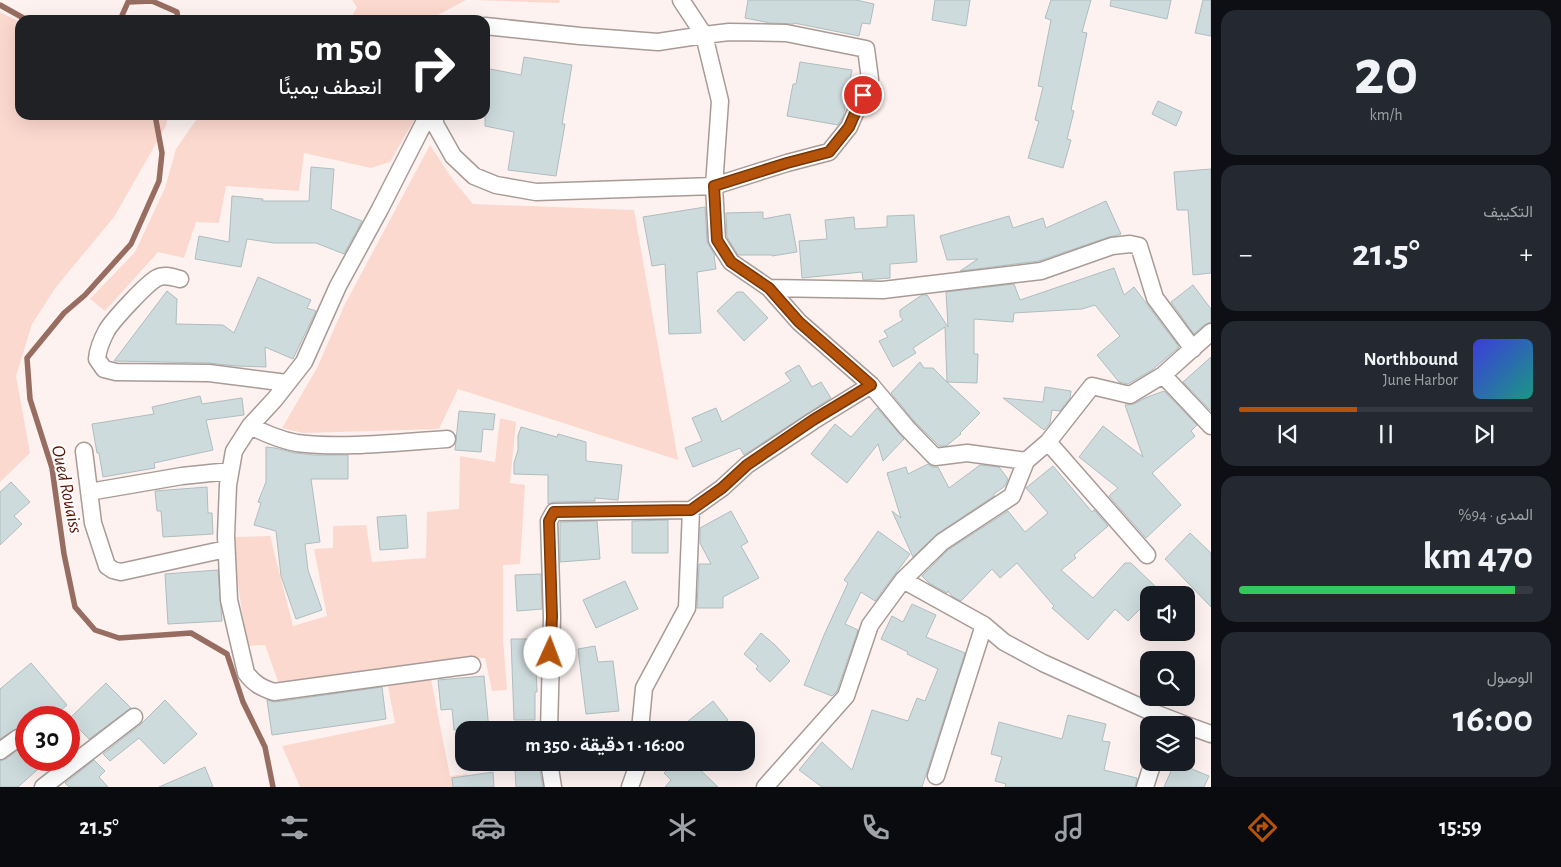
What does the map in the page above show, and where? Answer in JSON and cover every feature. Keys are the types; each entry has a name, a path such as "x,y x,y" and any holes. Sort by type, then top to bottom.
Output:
{"street":[{"path":"681,0 704,35 720,102 714,186 717,240 731,262 769,288 799,322 871,385 907,428 935,457 967,453 1026,461"},
{"path":"435,120 435,124 453,156 474,176 496,185 536,192 714,186 829,152 849,127 870,79 866,49 786,33 729,32 658,42 490,27"},
{"path":"425,120 338,286 304,362 275,400 250,426 234,451 228,485 226,549 228,600 246,674 262,688 274,692 472,665"},
{"path":"769,288 883,290 1041,271 1112,246 1130,244 1139,246 1155,298 1193,349"},
{"path":"180,279 166,276 157,278 146,286 108,328 98,349 97,359 104,369 116,372 208,373 288,383"},
{"path":"765,787 846,696 870,625 903,580 942,542 1012,496 1026,461 1048,442 1092,386 1130,395 1163,375 1211,332"},
{"path":"1163,375 1211,426"},
{"path":"549,721 552,617 549,521 554,512 691,510 722,488 747,465 813,420 871,385"},
{"path":"250,426 270,436 296,443 351,444 447,439"},
{"path":"1048,442 1146,555"},
{"path":"84,451 93,523 108,566 113,570 121,572 226,549"},
{"path":"89,492 182,476 230,471"},
{"path":"641,721 644,688 687,608 691,510"},
{"path":"903,580 984,625 1004,642 1043,663 1154,716"},
{"path":"936,776 984,625"},
{"path":"43,787 134,716"},
{"path":"1195,728 1211,734"},
{"path":"0,751 15,740"},
{"path":"550,771 553,787"},
{"path":"630,787 636,771"},
{"path":"1145,787 1150,771"}],"shaded area":[{"path":"352,0 466,0 438,15 353,15 357,7"},
{"path":"473,0 560,0 559,3"},
{"path":"0,12 15,20 15,120 167,120 166,126 114,217 56,287 32,324 16,376 30,453 0,482"},
{"path":"196,120 414,120 390,162 371,168 304,153 299,191 226,186 219,223 196,222 184,258 158,252 105,311 90,299 135,252 165,188 176,149"},
{"path":"430,145 453,180 473,204 634,210 678,460 458,389 439,429 303,433 282,428 317,368 345,304"},
{"path":"500,418 516,422 510,483 525,485 520,564 503,565 503,639 507,690 492,691 485,658 382,668 279,684 265,645 247,646 236,571 235,537 270,536 293,626 327,616 314,549 333,548 333,526 366,525 372,562 426,558 427,512 459,509 460,456 495,462"},
{"path":"431,679 450,776 467,774 471,787 300,787 282,746 395,723 388,686"}],"building":[{"path":"748,0 856,0 874,4 870,24 862,23 859,36 794,23 770,23 745,18"},
{"path":"935,0 970,0 966,26 932,20"},
{"path":"1051,0 1091,0 1082,32 1087,33 1071,110 1074,111 1067,139 1071,140 1063,168 1028,158 1039,121 1035,120 1043,87 1038,86 1051,20 1045,18"},
{"path":"1111,0 1171,0 1167,19 1110,6"},
{"path":"1203,0 1211,0 1211,36 1195,33"},
{"path":"524,57 572,65 556,176 508,170 514,132 485,126 485,120 490,120 490,69 521,75"},
{"path":"800,62 852,70 843,117 838,125 787,116 793,84 796,84"},
{"path":"1158,101 1182,112 1176,126 1152,114"},
{"path":"311,167 334,169 331,209 362,221 344,254 316,243 274,243 247,239 241,267 195,259 199,236 229,242 232,196 263,199 262,201 309,201"},
{"path":"1211,169 1211,273 1193,275 1188,210 1177,210 1174,172"},
{"path":"1106,201 1121,234 1039,261 960,271 978,259 947,260 940,236 1009,216 1013,228 1043,218 1046,228"},
{"path":"705,207 707,241 715,256 716,269 697,272 701,333 669,334 665,264 652,266 643,217"},
{"path":"763,212 763,219 790,214 797,252 772,256 738,255 727,237 726,213"},
{"path":"914,215 917,262 890,264 890,278 863,280 862,272 802,278 799,241 827,239 825,220 854,217 855,229 887,227 887,216"},
{"path":"1114,268 1124,295 1134,287 1179,347 1152,370 1128,384 1119,382 1097,355 1120,336 1095,305 1082,309 1014,313 1013,322 974,319 974,354 978,354 977,383 947,382 945,327 913,348 916,353 893,367 879,341 888,337 884,331 903,320 900,316 900,310 922,295 927,295 948,327 946,292 1014,284 1020,300"},
{"path":"258,277 311,300 307,308 316,311 293,359 265,347 266,367 209,363 114,361 167,291 177,299 176,324 223,325 234,333"},
{"path":"1193,285 1211,309 1211,322 1204,325 1194,334 1171,302"},
{"path":"737,292 743,292 768,318 744,341 717,311"},
{"path":"1211,357 1211,411 1183,382"},
{"path":"920,362 924,368 933,368 980,413 961,434 946,446 939,446 914,421 891,393"},
{"path":"799,365 812,387 821,382 831,398 744,455 740,448 693,467 685,448 702,441 692,418 716,408 722,422 791,381 785,373"},
{"path":"1045,387 1071,391 1070,398 1060,411 1052,410 1050,423 1044,430 1003,398 1043,402"},
{"path":"1164,391 1197,425 1191,431 1195,436 1152,473 1181,505 1146,538 1109,496 1118,488 1079,457 1103,426 1143,457 1125,405 1134,404"},
{"path":"200,396 202,404 242,398 244,415 206,420 213,450 154,463 155,468 103,477 92,424 154,414 152,407"},
{"path":"877,408 904,439 883,461 878,444 847,483 811,454 835,424 851,437"},
{"path":"459,411 495,414 493,430 483,429 481,452 455,450"},
{"path":"521,427 557,437 558,434 586,442 586,461 622,465 618,500 595,498 595,501 554,502 548,504 548,475 514,474 518,436"},
{"path":"266,447 314,455 348,455 348,479 311,479 320,542 305,544 308,570 322,610 296,619 281,576 276,531 254,525 261,503 258,502 266,482"},
{"path":"928,464 932,467 938,467 949,488 980,465 999,467 1008,479 1005,486 994,496 937,534 913,557 892,511 901,518 887,473 906,467 908,474"},
{"path":"1053,466 1092,512 1094,510 1108,526 1074,555 1076,558 1061,570 1093,598 1125,563 1131,563 1155,586 1140,586 1140,609 1128,621 1115,609 1088,640 1052,608 1054,606 1017,563 1000,578 992,569 961,601 953,597 948,591 947,593 929,583 922,576 948,550 1008,511 1025,532 1048,513 1026,488"},
{"path":"11,482 30,502 14,516 22,524 0,545 0,492"},
{"path":"207,487 208,513 212,513 213,534 163,537 161,511 157,511 155,491"},
{"path":"731,511 748,542 741,546 759,578 723,597 723,608 697,608 699,564 711,564 700,543 700,528"},
{"path":"406,515 408,548 380,550 377,517"},
{"path":"668,520 668,553 632,553 632,521"},
{"path":"597,521 600,559 560,562 560,522"},
{"path":"878,531 910,554 875,601 861,592 845,624 858,630 837,691 832,696 804,685 848,583 844,580"},
{"path":"1190,533 1211,553 1211,607 1195,590 1195,586 1191,586 1165,559"},
{"path":"218,570 222,621 168,624 165,574"},
{"path":"541,574 542,609 517,611 515,575"},
{"path":"625,581 638,609 596,628 583,600"},
{"path":"912,604 936,615 926,637 965,653 922,787 822,787 799,770 822,742 852,770 872,710 908,721 917,698 925,701 938,669 881,639 892,616 903,622"},
{"path":"761,633 790,661 770,682 756,669 758,666 744,654"},
{"path":"511,639 535,639 537,692 535,692 535,720 514,720"},
{"path":"595,646 598,662 613,661 619,711 586,714 578,649"},
{"path":"31,663 67,705 15,706 15,729 0,739 0,689"},
{"path":"484,676 488,721 455,721 454,730 452,709 441,710 438,680"},
{"path":"106,683 131,708 89,739 80,730 80,708"},
{"path":"382,687 386,719 272,735 267,700 275,702"},
{"path":"165,700 197,734 164,764 139,738 110,761 103,754 140,725"},
{"path":"713,701 728,720 727,721 688,721"},
{"path":"1068,715 1106,724 1102,741 1110,742 1104,770 1137,778 1135,787 1005,787 1006,784 995,781 1002,757 991,754 999,722 1062,739"},
{"path":"15,752 15,771 36,771 18,787 0,787 0,761"},
{"path":"94,760 105,771 99,777 108,787 69,787 65,783"},
{"path":"205,767 213,787 159,787"},
{"path":"1195,770 1209,776 1204,787 1164,787 1171,771"},
{"path":"515,771 540,771 543,787 516,787"},
{"path":"666,771 701,771 718,787 665,787 671,780 664,773"},
{"path":"493,772 494,787 453,787 452,778"}],"waterway":[{"name":"Oued Rouaiss","path":"122,15 128,2 152,1 177,12 177,15"},
{"name":"Oued Rouaiss","path":"0,5 18,15"},
{"name":"Oued Rouaiss","path":"156,120 162,153 159,181 131,244 85,295 64,313 27,358 30,399 52,468 64,554 75,607 95,630 119,638 191,633 227,654 243,702 265,747 273,787"}],"route":[{"path":"550,653 552,617 549,521 554,512 691,510 722,488 747,465 813,420 871,385 799,322 769,288 731,262 717,240 714,186 829,152 849,127 863,95"}]}
